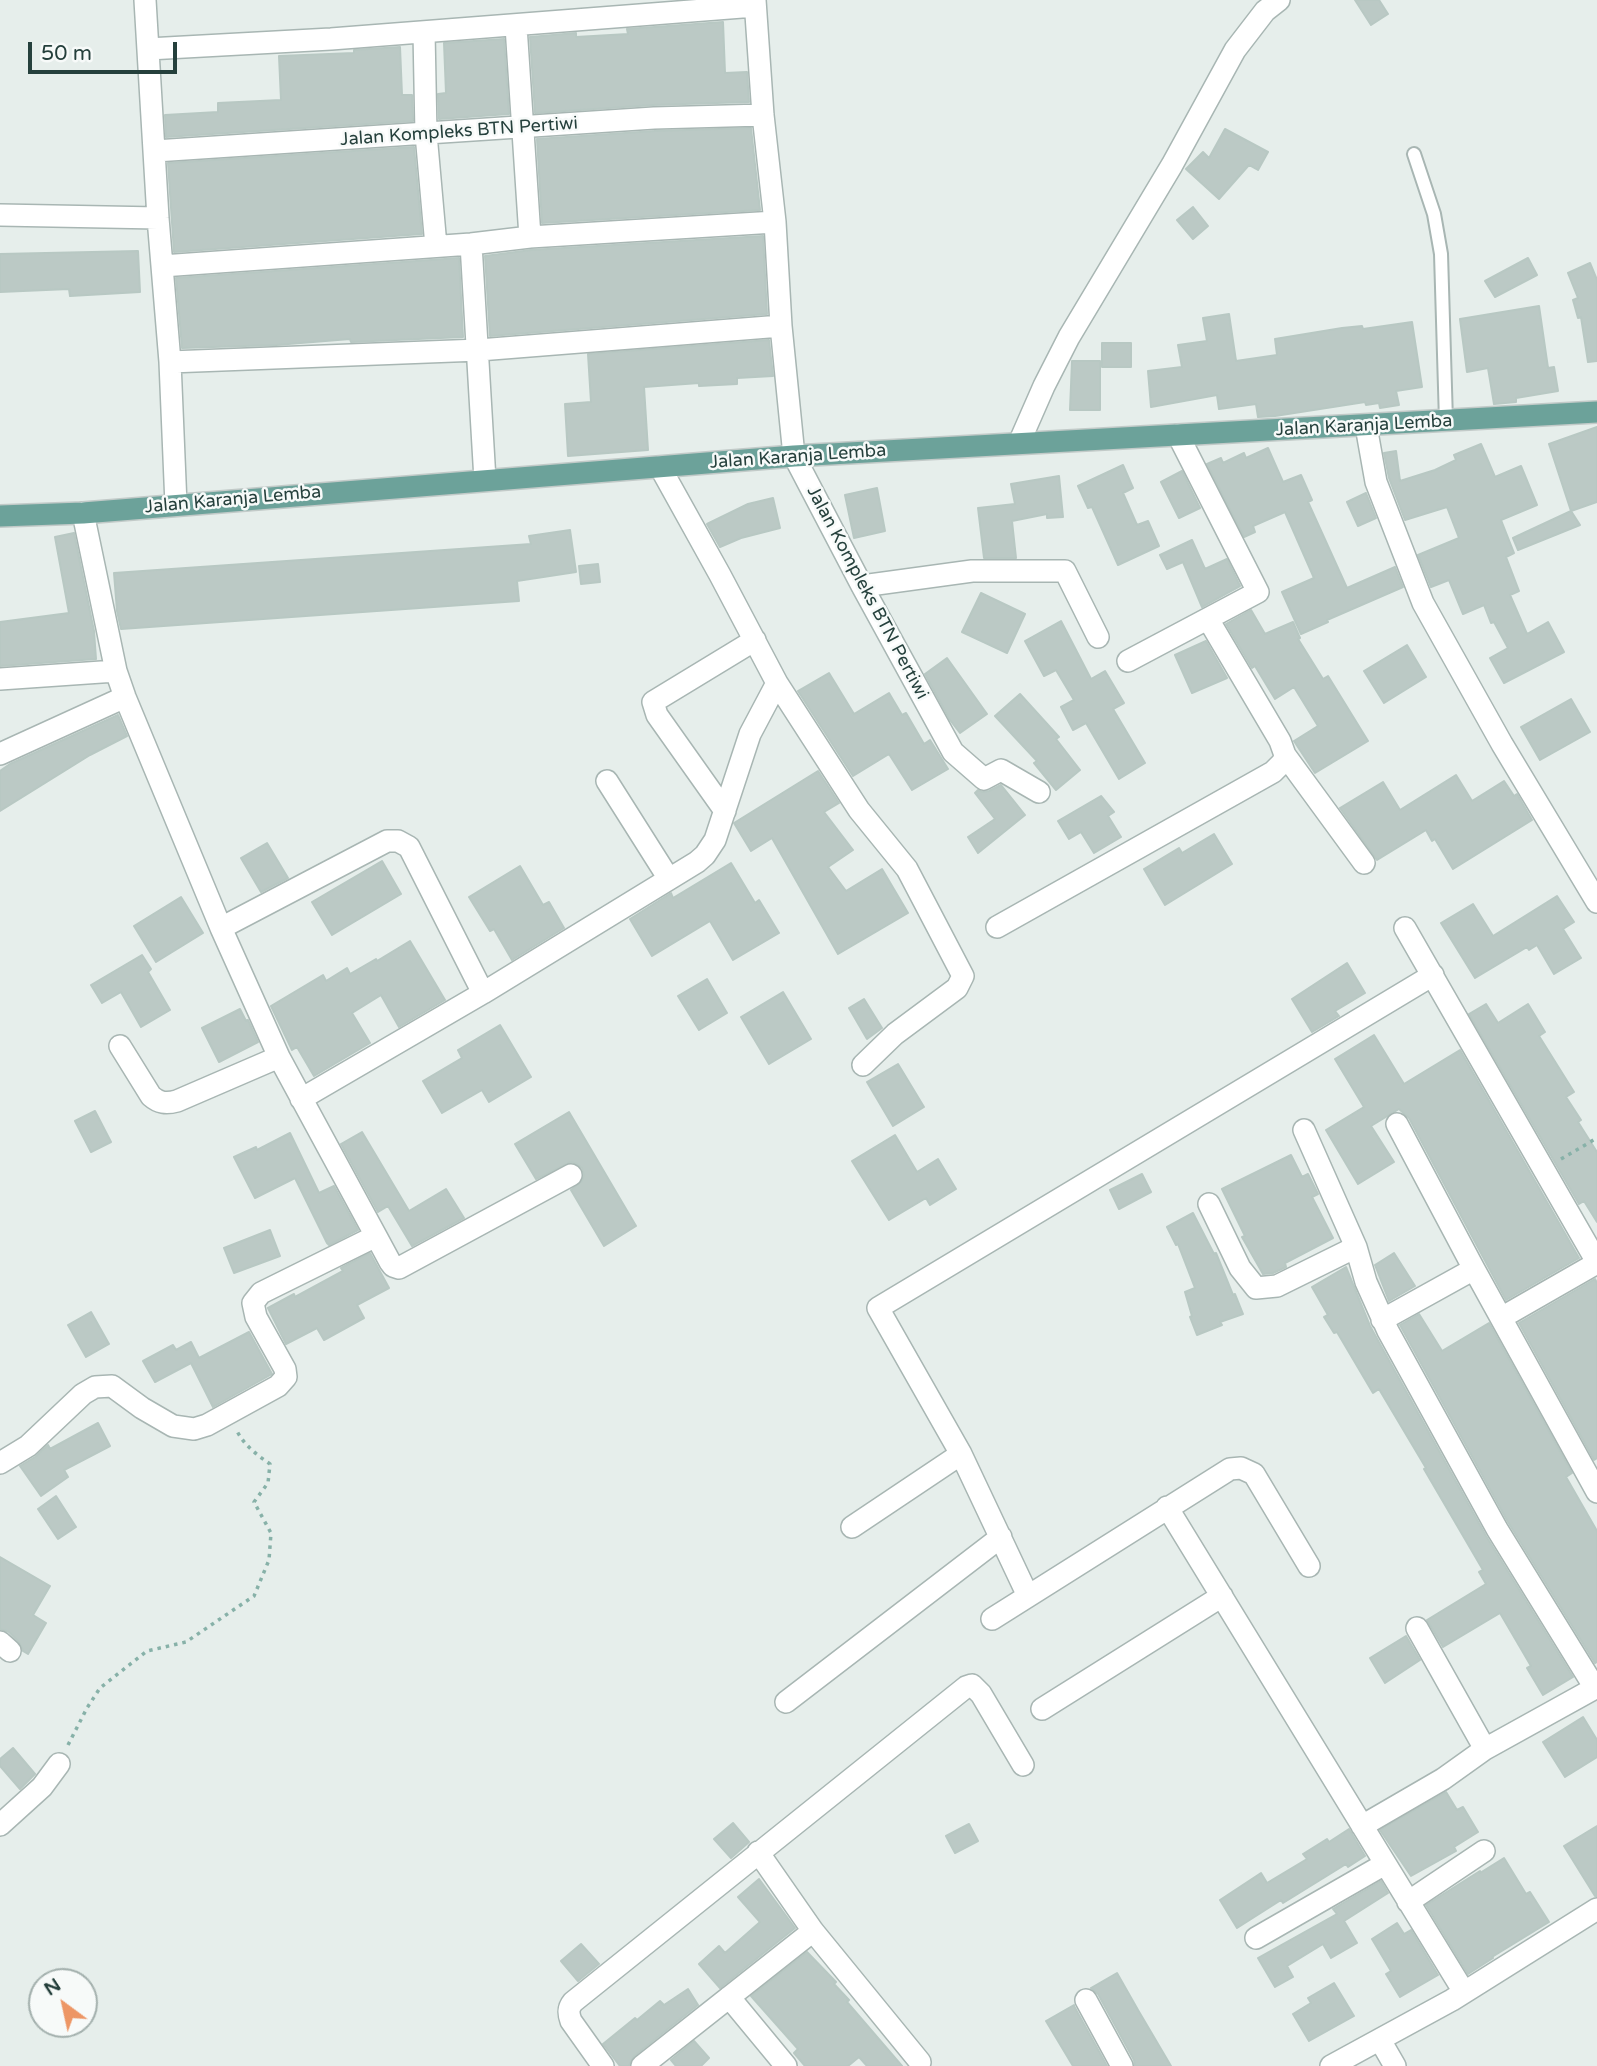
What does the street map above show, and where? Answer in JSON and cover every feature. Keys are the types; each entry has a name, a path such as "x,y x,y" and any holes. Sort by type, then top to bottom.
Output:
{"main road":[{"name":"Jalan Karanja Lemba","path":"0,516 83,513 794,456 1597,412"}],"street":[{"path":"145,0 170,362 176,505"},
{"path":"1019,443 1069,337 1172,165 1235,50 1265,11 1279,0"},
{"name":"Jalan Kompleks BTN Pertiwi","path":"148,49 516,26 755,3 794,456 953,752 985,779 1001,770 1039,792"},
{"path":"516,26 530,237"},
{"path":"424,32 426,134 436,246"},
{"name":"Jalan Kompleks BTN Pertiwi","path":"155,151 654,118 763,115"},
{"path":"0,215 158,218"},
{"path":"162,266 471,244 530,237 775,222"},
{"path":"471,244 485,480"},
{"path":"170,362 479,349 781,326"},
{"path":"1366,426 1377,482 1423,603 1502,744 1597,902"},
{"path":"1128,661 1254,595 1258,590 1178,435"},
{"path":"660,467 777,682 859,810 907,869 963,976 957,988 895,1034 863,1065"},
{"path":"83,513 116,671 125,697 221,928 279,1057 390,1262 399,1268 571,1175"},
{"path":"862,586 972,571 1065,571 1098,637"},
{"path":"1208,619 1280,741 1285,755 1364,863"},
{"path":"725,811 657,715 653,702 755,640"},
{"path":"0,679 116,671"},
{"path":"301,1099 484,993 705,855 715,840 750,734 777,682"},
{"path":"0,754 125,697"},
{"path":"997,927 1273,772 1283,762 1285,755"},
{"path":"607,781 668,879"},
{"path":"221,928 387,841 398,841 409,848 484,993"},
{"path":"1405,928 1597,1262 1501,1318"},
{"path":"1028,1596 961,1454 878,1308 1433,975"},
{"path":"120,1046 151,1096 167,1103 279,1057"},
{"path":"1397,1124 1597,1492"},
{"path":"1304,1130 1356,1247 1366,1282 1382,1320 1497,1529 1596,1687 1485,1749 1443,1779 1362,1826"},
{"path":"1209,1204 1240,1268 1256,1288 1277,1286 1356,1247"},
{"path":"0,1464 28,1446 83,1394 95,1387 112,1386 173,1426 194,1429 207,1425 278,1386 286,1377 282,1363 256,1317 253,1303 261,1293 376,1236"},
{"path":"1382,1320 1474,1269"},
{"path":"852,1528 961,1454"},
{"path":"992,1619 1230,1469 1241,1468 1254,1474 1309,1566"},
{"path":"1167,1507 1464,1992"},
{"path":"786,1702 1000,1537"},
{"path":"1042,1709 1222,1596"},
{"path":"1417,1628 1485,1749"},
{"path":"603,2066 568,2015 573,2001 970,1685 981,1694 1023,1765"},
{"path":"0,1825 42,1787 59,1764"},
{"path":"1408,1902 1484,1851"},
{"path":"758,1852 813,1931 920,2062"},
{"path":"1256,1938 1385,1864"},
{"path":"1331,2066 1464,1992 1597,1909"},
{"path":"646,2065 813,1931"},
{"path":"729,1997 786,2066"},
{"path":"1086,2000 1122,2066"},
{"path":"1380,2039 1395,2066"}],"lane":[{"path":"1414,154 1434,214 1441,254 1446,421"}],"path":[{"path":"1544,1169 1597,1138"},
{"path":"59,1764 100,1688 147,1651 186,1642 254,1596 268,1560 271,1533 254,1502 268,1483 270,1464 254,1453 241,1439 228,1413"}],"building":[{"path":"1355,0 1379,0 1388,14 1371,25"},
{"path":"723,22 725,73 747,72 749,102 535,113 530,37 576,33 576,37 628,34 627,29"},
{"path":"504,39 509,114 439,119 438,94 446,93 444,43"},
{"path":"400,47 402,95 412,95 413,121 166,137 165,115 218,112 218,103 281,100 279,56 354,53 354,50"},
{"path":"751,128 760,210 542,223 537,139"},
{"path":"1225,129 1268,152 1258,170 1249,165 1219,199 1186,169 1203,152 1209,158"},
{"path":"414,147 422,234 174,252 168,163"},
{"path":"1193,207 1208,226 1193,239 1177,220"},
{"path":"763,236 767,314 490,336 485,256 531,250"},
{"path":"138,251 140,292 70,296 69,289 0,292 0,254"},
{"path":"459,258 463,337 351,342 350,339 182,348 176,278"},
{"path":"1528,258 1537,275 1495,297 1485,281"},
{"path":"1590,263 1597,280 1597,361 1588,362 1581,317 1578,318 1573,300 1578,298 1568,273"},
{"path":"1539,306 1548,368 1554,367 1558,391 1516,398 1516,402 1494,404 1488,368 1467,372 1460,319"},
{"path":"1229,314 1236,361 1277,355 1275,339 1342,328 1362,326 1363,329 1412,322 1422,387 1396,391 1399,405 1380,408 1379,403 1366,405 1365,402 1275,416 1258,417 1256,404 1219,409 1217,395 1151,407 1148,371 1182,367 1178,345 1207,341 1203,318"},
{"path":"769,340 773,376 737,378 737,384 699,386 699,383 644,387 648,450 568,456 565,404 591,402 588,354"},
{"path":"1102,343 1131,343 1131,367 1102,367"},
{"path":"1072,361 1100,361 1100,410 1070,410"},
{"path":"1597,427 1597,502 1571,511 1549,444"},
{"path":"1481,444 1495,477 1521,466 1537,505 1501,520 1514,553 1506,557 1519,591 1510,595 1527,634 1548,622 1564,652 1504,683 1490,658 1508,648 1494,622 1491,623 1484,605 1463,614 1449,580 1431,587 1418,555 1459,538 1447,507 1405,520 1389,478 1384,453 1396,451 1400,481 1435,470 1456,460 1454,455"},
{"path":"1268,448 1283,482 1301,475 1312,500 1308,502 1347,588 1395,567 1403,587 1301,634 1282,592 1314,578 1285,512 1253,526 1255,532 1244,537 1207,464 1221,458 1223,463 1244,453 1246,458"},
{"path":"1123,465 1133,488 1123,493 1137,525 1148,521 1159,546 1118,565 1092,507 1088,508 1078,486"},
{"path":"1182,471 1200,508 1179,518 1161,482"},
{"path":"1059,476 1063,517 1047,518 1047,514 1012,521 1016,558 984,558 978,508 1015,504 1011,484"},
{"path":"877,488 885,531 854,538 845,495"},
{"path":"1366,493 1376,518 1358,526 1347,502"},
{"path":"773,498 780,528 741,538 720,547 707,524 748,504"},
{"path":"1571,511 1580,525 1518,550 1513,538"},
{"path":"570,530 576,572 517,581 519,601 121,629 117,611 114,573 531,544 529,536"},
{"path":"74,533 94,631 96,659 0,666 0,622 69,613 55,537"},
{"path":"1192,540 1205,569 1227,559 1240,586 1202,607 1183,562 1167,569 1160,555"},
{"path":"598,564 600,582 581,584 579,566"},
{"path":"981,593 1025,614 1007,653 962,632"},
{"path":"1251,610 1265,634 1293,622 1300,638 1298,639 1323,679 1328,676 1368,741 1315,773 1294,741 1318,726 1294,687 1275,699 1255,666 1252,668 1226,624"},
{"path":"1061,621 1091,679 1105,671 1124,703 1113,709 1145,763 1119,779 1086,723 1073,730 1061,707 1074,700 1056,670 1044,676 1025,641"},
{"path":"1206,641 1227,678 1192,693 1175,655"},
{"path":"1407,645 1426,677 1384,703 1364,671"},
{"path":"947,658 987,714 960,733 925,674"},
{"path":"829,673 854,714 889,693 902,715 906,713 924,744 930,740 948,769 912,790 889,754 853,776 798,691"},
{"path":"1020,694 1059,737 1056,739 1080,770 1056,790 1034,763 1037,761 995,716"},
{"path":"1571,699 1590,732 1540,760 1521,727"},
{"path":"118,715 127,736 90,755 0,811 0,771"},
{"path":"818,771 839,803 824,812 853,850 828,867 846,891 882,869 908,913 838,954 772,838 751,851 734,823"},
{"path":"1456,775 1472,801 1504,781 1514,796 1517,794 1532,820 1453,869 1435,839 1432,841 1426,830 1377,860 1340,808 1383,782 1400,810"},
{"path":"1001,785 1025,815 978,853 968,837 995,819 975,793 978,790 989,791"},
{"path":"1101,796 1114,812 1108,816 1121,837 1094,853 1081,832 1069,839 1058,821"},
{"path":"1214,834 1232,864 1165,905 1144,869 1179,848 1182,853"},
{"path":"267,843 288,878 261,892 241,858"},
{"path":"382,861 401,894 332,935 312,902"},
{"path":"731,863 755,903 759,900 779,933 733,960 710,921 652,956 630,919 671,893 673,898"},
{"path":"520,866 543,905 549,902 564,928 512,960 494,929 490,931 469,897"},
{"path":"1557,896 1574,922 1563,929 1581,958 1554,974 1537,945 1529,950 1527,947 1475,978 1441,923 1473,904 1493,936"},
{"path":"181,897 203,933 156,962 134,926"},
{"path":"410,941 445,1000 399,1027 381,995 352,1013 370,1043 314,1076 297,1047 292,1050 271,1006 323,975 326,981 347,968 350,974"},
{"path":"142,955 151,969 148,972 170,1010 141,1027 121,992 102,1003 91,985"},
{"path":"1347,963 1365,993 1335,1011 1339,1016 1312,1032 1292,999"},
{"path":"707,979 727,1013 699,1030 678,996"},
{"path":"783,992 811,1039 769,1064 741,1017"},
{"path":"864,999 882,1028 867,1039 849,1008"},
{"path":"1486,1004 1498,1023 1528,1004 1545,1032 1539,1036 1574,1092 1566,1097 1597,1152 1597,1222 1584,1201 1579,1204 1469,1014"},
{"path":"240,1009 258,1042 219,1062 202,1028"},
{"path":"500,1025 531,1077 489,1102 482,1090 442,1113 423,1081 462,1058 458,1050"},
{"path":"1374,1035 1404,1084 1460,1050 1579,1258 1506,1300 1409,1118 1399,1109 1371,1126 1394,1162 1358,1184 1326,1130 1364,1107 1335,1059"},
{"path":"898,1064 924,1107 893,1126 867,1082"},
{"path":"95,1111 111,1142 91,1152 75,1121"},
{"path":"569,1112 636,1226 604,1246 571,1190 582,1181 582,1168 571,1162 536,1179 515,1144"},
{"path":"362,1132 409,1211 446,1189 464,1218 412,1246 388,1206 378,1212 341,1144"},
{"path":"290,1133 319,1193 334,1186 358,1230 329,1245 295,1178 255,1198 234,1157 256,1147 257,1150"},
{"path":"895,1135 917,1172 938,1159 956,1189 930,1205 926,1198 889,1220 852,1161"},
{"path":"1291,1155 1302,1177 1308,1174 1318,1194 1312,1197 1333,1238 1285,1263 1286,1267 1263,1274 1242,1237 1245,1236 1222,1189"},
{"path":"1142,1174 1151,1192 1119,1209 1110,1190"},
{"path":"1193,1213 1214,1254 1216,1253 1243,1314 1220,1322 1222,1325 1197,1335 1185,1292 1195,1288 1178,1244 1176,1245 1167,1227"},
{"path":"270,1230 280,1256 234,1273 224,1248"},
{"path":"370,1253 389,1288 357,1305 364,1318 324,1340 317,1328 286,1344 268,1308 294,1294 295,1297"},
{"path":"1394,1253 1415,1286 1389,1301 1375,1265"},
{"path":"1346,1267 1370,1326 1486,1536 1573,1677 1543,1695 1527,1668 1531,1666 1500,1613 1443,1647 1427,1620 1486,1584 1479,1572 1483,1570 1379,1389 1373,1393 1337,1332 1334,1333 1324,1317 1328,1315 1312,1287"},
{"path":"1595,1279 1597,1458 1594,1460 1519,1323"},
{"path":"91,1312 109,1344 86,1357 68,1325"},
{"path":"1419,1314 1442,1351 1489,1323 1572,1473 1566,1477 1597,1531 1597,1662 1595,1663 1508,1522 1400,1325"},
{"path":"249,1332 272,1374 213,1407 191,1363 155,1382 143,1361 173,1345 176,1350 191,1342 199,1358"},
{"path":"98,1423 110,1446 64,1470 68,1477 41,1496 20,1466 48,1445 50,1449"},
{"path":"56,1496 76,1527 58,1539 38,1509"},
{"path":"0,1557 50,1586 33,1615 46,1623 28,1654 9,1632 0,1629"},
{"path":"1406,1636 1420,1660 1385,1683 1370,1658"},
{"path":"1583,1717 1597,1740 1597,1757 1565,1777 1543,1742"},
{"path":"13,1748 35,1774 20,1789 0,1766 0,1759"},
{"path":"1446,1792 1457,1810 1463,1807 1478,1832 1454,1847 1456,1851 1411,1876 1380,1830"},
{"path":"733,1823 749,1842 731,1858 714,1839"},
{"path":"969,1824 978,1841 955,1853 946,1836"},
{"path":"1597,1826 1597,1896 1595,1896 1564,1846"},
{"path":"1349,1829 1365,1856 1348,1867 1346,1864 1283,1903 1281,1900 1237,1928 1220,1900 1261,1873 1267,1883 1307,1859 1303,1854"},
{"path":"1504,1858 1526,1894 1530,1892 1549,1922 1468,1974 1426,1905"},
{"path":"759,1879 795,1928 720,1988 699,1964 719,1946 725,1953 760,1922 738,1897"},
{"path":"1381,1881 1388,1893 1344,1921 1357,1943 1331,1958 1323,1944 1287,1966 1293,1977 1275,1987 1258,1958 1337,1914 1333,1909"},
{"path":"1397,1923 1404,1934 1411,1930 1438,1975 1400,1997 1386,1974 1391,1971 1372,1939"},
{"path":"581,1944 599,1964 578,1981 561,1961"},
{"path":"807,1952 836,1982 834,1984 849,2000 847,2002 902,2066 867,2066 859,2057 848,2066 805,2066 794,2053 798,2049 751,1996"},
{"path":"1117,1973 1171,2066 1135,2066 1098,1994 1091,1988"},
{"path":"1334,1983 1354,2016 1309,2041 1293,2014 1311,2003 1308,1998"},
{"path":"688,1989 698,2005 634,2056 629,2066 620,2066 603,2044 660,2001 664,2005"},
{"path":"1074,2005 1107,2066 1073,2066 1046,2021"},
{"path":"694,2041 709,2058 701,2066 676,2066 671,2060"}]}
